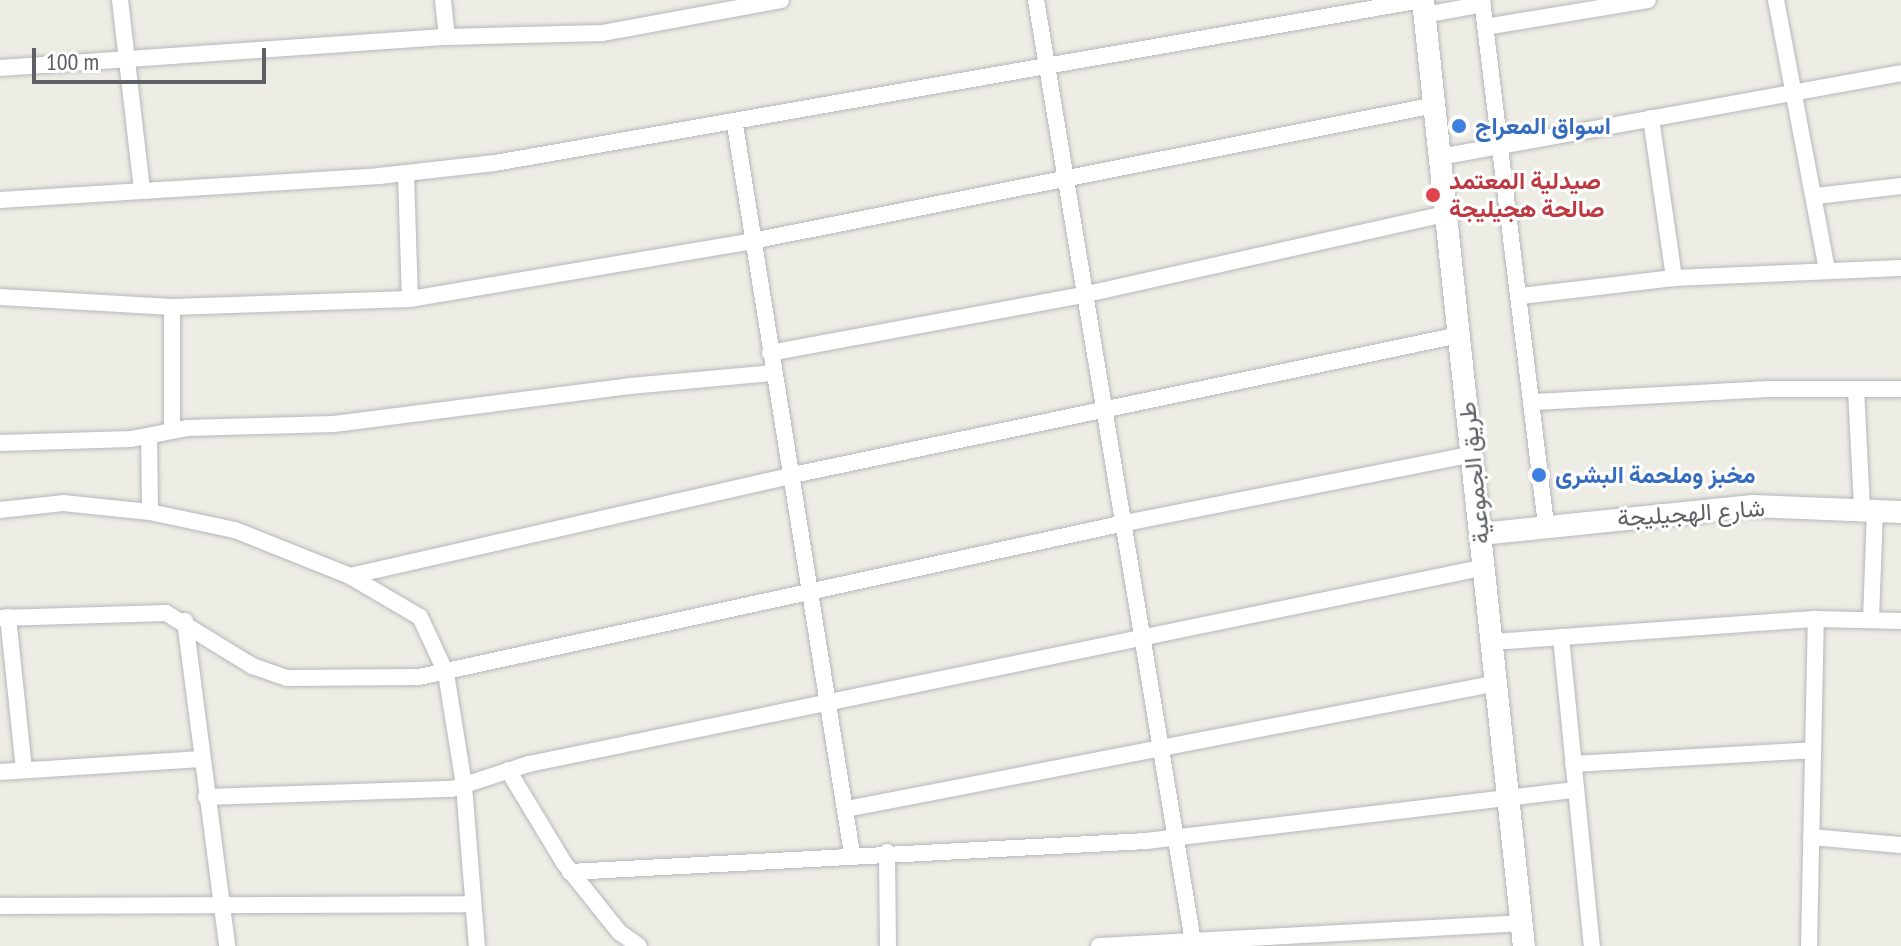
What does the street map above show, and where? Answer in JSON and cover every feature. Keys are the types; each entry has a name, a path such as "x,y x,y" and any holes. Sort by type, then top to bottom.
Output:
{"main road":[{"name":"طريق الجموعية","path":"1423,5 1524,946"},
{"name":"شارع الهجيليجة","path":"1481,534 1740,507 1901,512"}],"street":[{"path":"120,0 142,191"},
{"path":"443,0 447,37"},
{"path":"0,68 127,62 447,37 603,33 781,0"},
{"path":"1036,0 1193,941"},
{"path":"1485,27 1648,0"},
{"path":"1776,0 1816,196 1827,269"},
{"path":"0,200 406,174 735,125 1048,65 1423,5 1483,2 1499,146 1535,402 1546,525"},
{"path":"1440,157 1901,73"},
{"path":"0,297 172,307 410,299 752,241 1435,105"},
{"path":"1651,118 1674,278"},
{"path":"735,125 770,353 831,704 852,854"},
{"path":"406,174 410,299"},
{"path":"1816,196 1901,186"},
{"path":"770,353 1087,294 1446,214"},
{"path":"1521,296 1674,278 1901,268"},
{"path":"172,307 172,429"},
{"path":"350,576 1104,407 1459,335"},
{"path":"0,443 149,436 172,429 334,424 774,373"},
{"path":"1856,389 1868,510 1871,619"},
{"path":"1535,402 1901,389"},
{"path":"149,436 150,512"},
{"path":"24,769 4,618 166,613 185,621 252,666 287,678 446,673 1125,523 1473,454"},
{"path":"0,510 63,503 150,512 235,530 350,576 420,617 446,673 464,786 477,946"},
{"path":"206,797 464,786 508,770 1485,567"},
{"path":"1809,946 1816,619"},
{"path":"1493,642 1816,619 1901,621"},
{"path":"185,621 227,946"},
{"path":"1561,637 1573,790 1592,946"},
{"path":"846,809 1497,683"},
{"path":"1573,764 1813,750"},
{"path":"0,772 201,759"},
{"path":"508,770 570,872 619,932 639,946"},
{"path":"570,872 887,852 1176,839 1510,795 1573,790"},
{"path":"1811,837 1901,845"},
{"path":"887,852 888,946"},
{"path":"0,906 473,904"},
{"path":"1099,946 1521,923"}],"place":[{"name":"اسواق المعراج","path":"1459,126"},
{"name":"صيدلية المعتمد صالحة هجيليجة","path":"1433,195"},
{"name":"مخبز وملحمة البشرى","path":"1539,475"}]}
